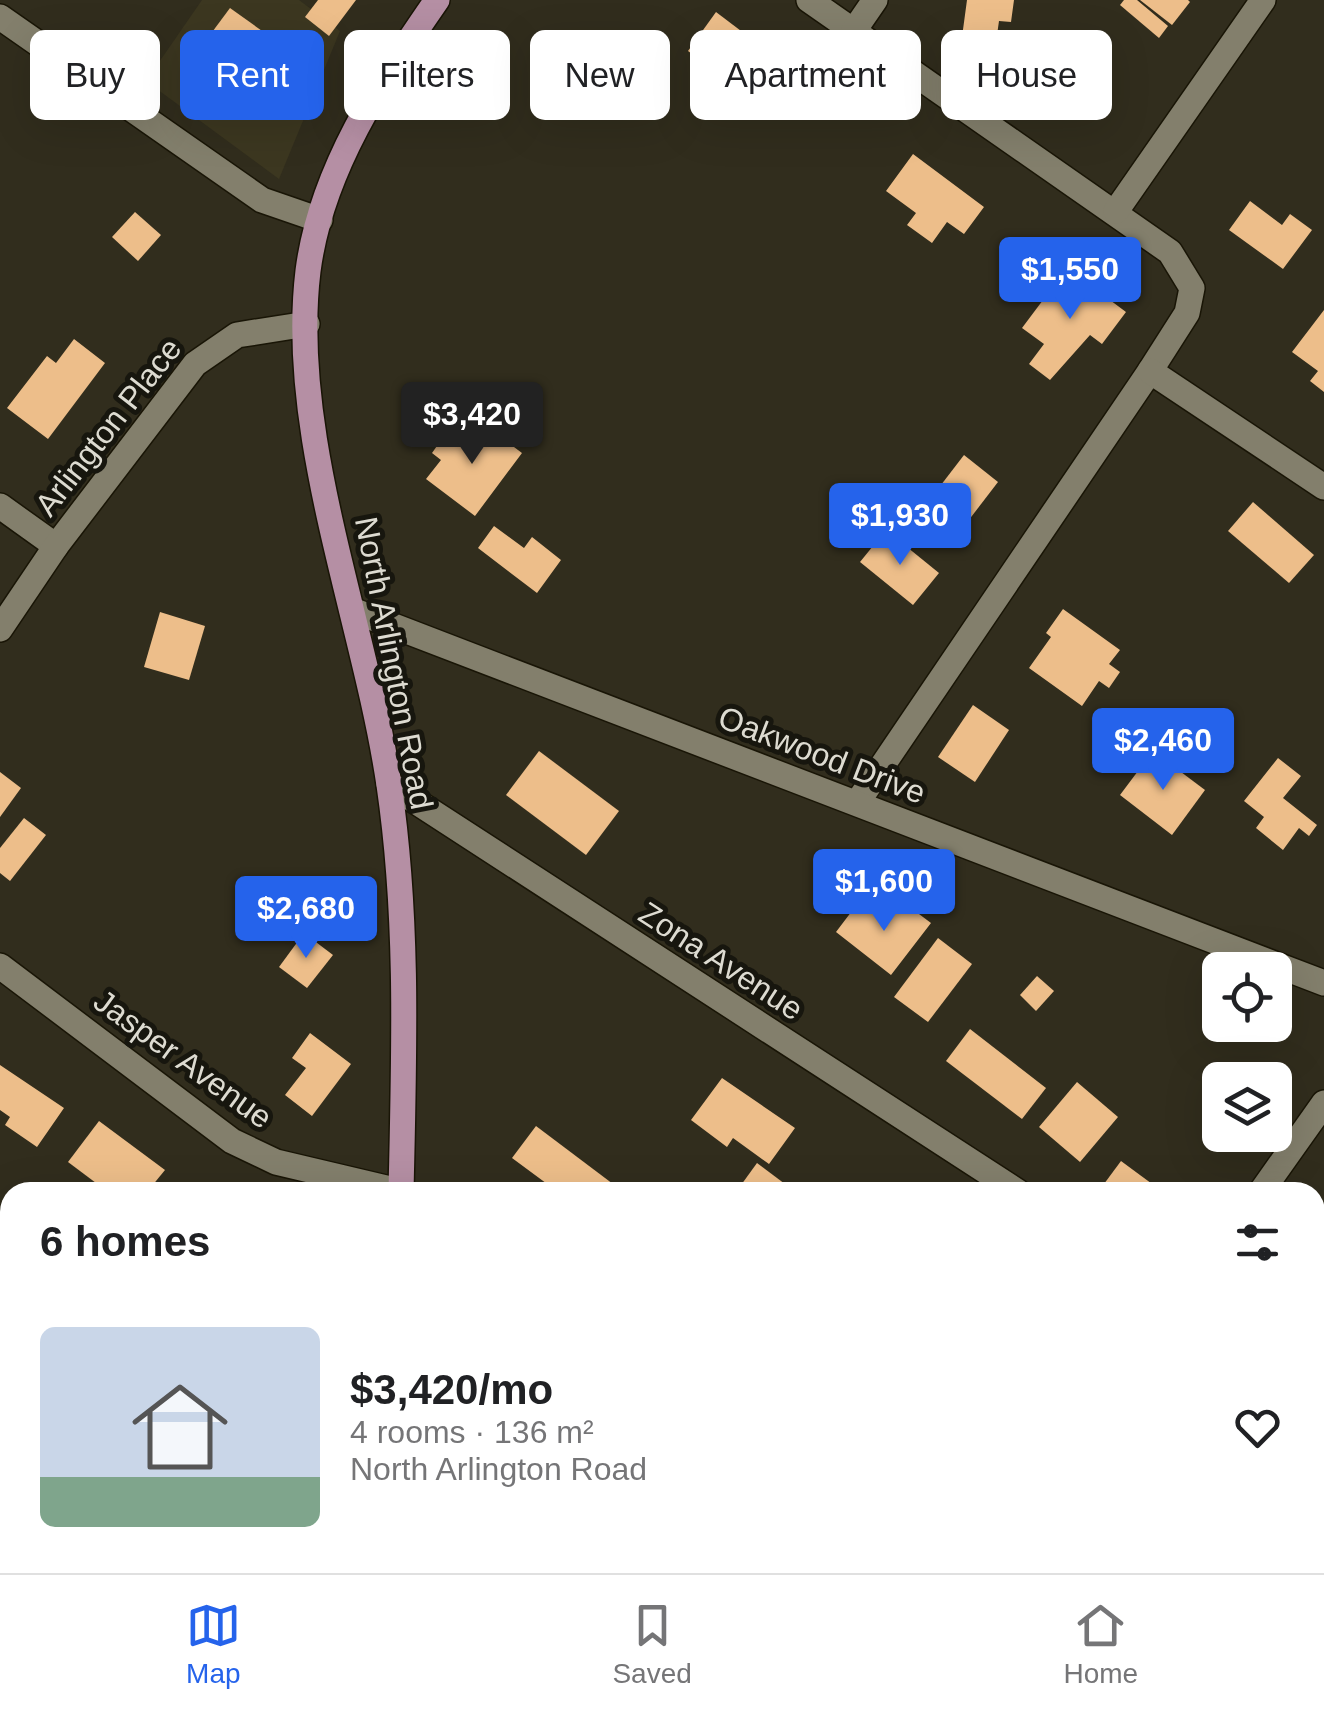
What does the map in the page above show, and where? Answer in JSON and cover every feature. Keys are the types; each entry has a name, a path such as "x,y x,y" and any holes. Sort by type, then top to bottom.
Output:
{"main road":[{"name":"North Arlington Road","path":"402,1182 406,967 389,784 311,415 308,271 320,220 350,138 437,0"}],"street":[{"path":"809,0 850,30"},
{"path":"854,30 875,0"},
{"path":"1116,211 1263,0"},
{"path":"0,16 262,200 320,220"},
{"path":"857,803 1150,371 1187,313 1192,288 1170,252 921,78"},
{"name":"Arlington Place","path":"0,629 56,546 196,364 213,348 237,335 308,324"},
{"path":"1150,371 1324,487"},
{"path":"0,506 56,546"},
{"name":"Oakwood Drive","path":"352,610 1324,983"},
{"name":"Zona Avenue","path":"389,784 1003,1182"},
{"name":"Jasper Avenue","path":"0,966 232,1140 276,1162 360,1182"},
{"path":"1268,1182 1324,1103"}],"shaded area":[{"path":"202,0 299,0 340,31 324,70 324,30 181,30"},
{"path":"180,32 180,106 160,91 160,61"},
{"path":"199,120 303,120 279,179"}],"building":[{"path":"318,0 356,0 329,36 305,17"},
{"path":"967,0 1014,0 1011,22 999,21 998,30 963,30"},
{"path":"1124,0 1137,0 1168,26 1159,38 1120,5"},
{"path":"1140,0 1188,0 1190,2 1172,25"},
{"path":"230,8 261,30 214,30"},
{"path":"716,12 740,30 703,30"},
{"path":"913,154 984,207 964,234 947,222 932,243 907,225 916,213 886,191"},
{"path":"1250,201 1282,225 1290,214 1312,230 1283,269 1229,230"},
{"path":"135,212 161,235 138,261 112,237"},
{"path":"1067,268 1126,312 1102,344 1090,335 1050,380 1029,364 1044,344 1022,328"},
{"path":"1324,310 1324,392 1310,381 1318,371 1292,352"},
{"path":"74,339 105,363 48,439 7,408 47,356 56,363"},
{"path":"451,426 474,443 486,426 522,453 475,516 426,479 441,460 432,453"},
{"path":"964,455 998,482 955,538 921,511"},
{"path":"1253,502 1314,555 1289,583 1228,531"},
{"path":"494,526 524,548 532,537 561,560 537,593 478,548"},
{"path":"886,530 939,573 913,605 860,562"},
{"path":"1063,609 1120,650 1109,664 1120,672 1109,688 1099,681 1082,706 1029,668 1051,637 1046,633"},
{"path":"160,612 205,626 189,680 144,667"},
{"path":"973,705 1009,730 975,782 938,757"},
{"path":"539,751 619,811 586,855 506,795"},
{"path":"1153,751 1205,790 1172,835 1120,795"},
{"path":"1278,758 1301,776 1283,798 1317,825 1309,836 1299,828 1283,850 1256,828 1264,817 1244,801"},
{"path":"0,772 21,788 0,817"},
{"path":"24,818 46,835 10,881 0,873 0,848"},
{"path":"861,899 889,921 903,902 931,923 891,975 836,932"},
{"path":"304,933 333,955 307,988 279,967"},
{"path":"938,938 972,964 928,1022 894,997"},
{"path":"1037,976 1054,991 1036,1011 1020,995"},
{"path":"970,1029 1046,1088 1022,1119 946,1061"},
{"path":"310,1033 351,1064 312,1116 285,1095 306,1068 292,1058"},
{"path":"0,1065 64,1108 37,1147 5,1125 10,1117 0,1110"},
{"path":"722,1078 795,1128 769,1164 733,1138 727,1147 691,1120"},
{"path":"1077,1082 1118,1117 1080,1162 1039,1127"},
{"path":"99,1121 165,1170 155,1182 95,1182 68,1162"},
{"path":"536,1126 610,1182 544,1182 512,1158"},
{"path":"1121,1161 1149,1182 1105,1182"},
{"path":"757,1163 782,1182 743,1182"}]}
